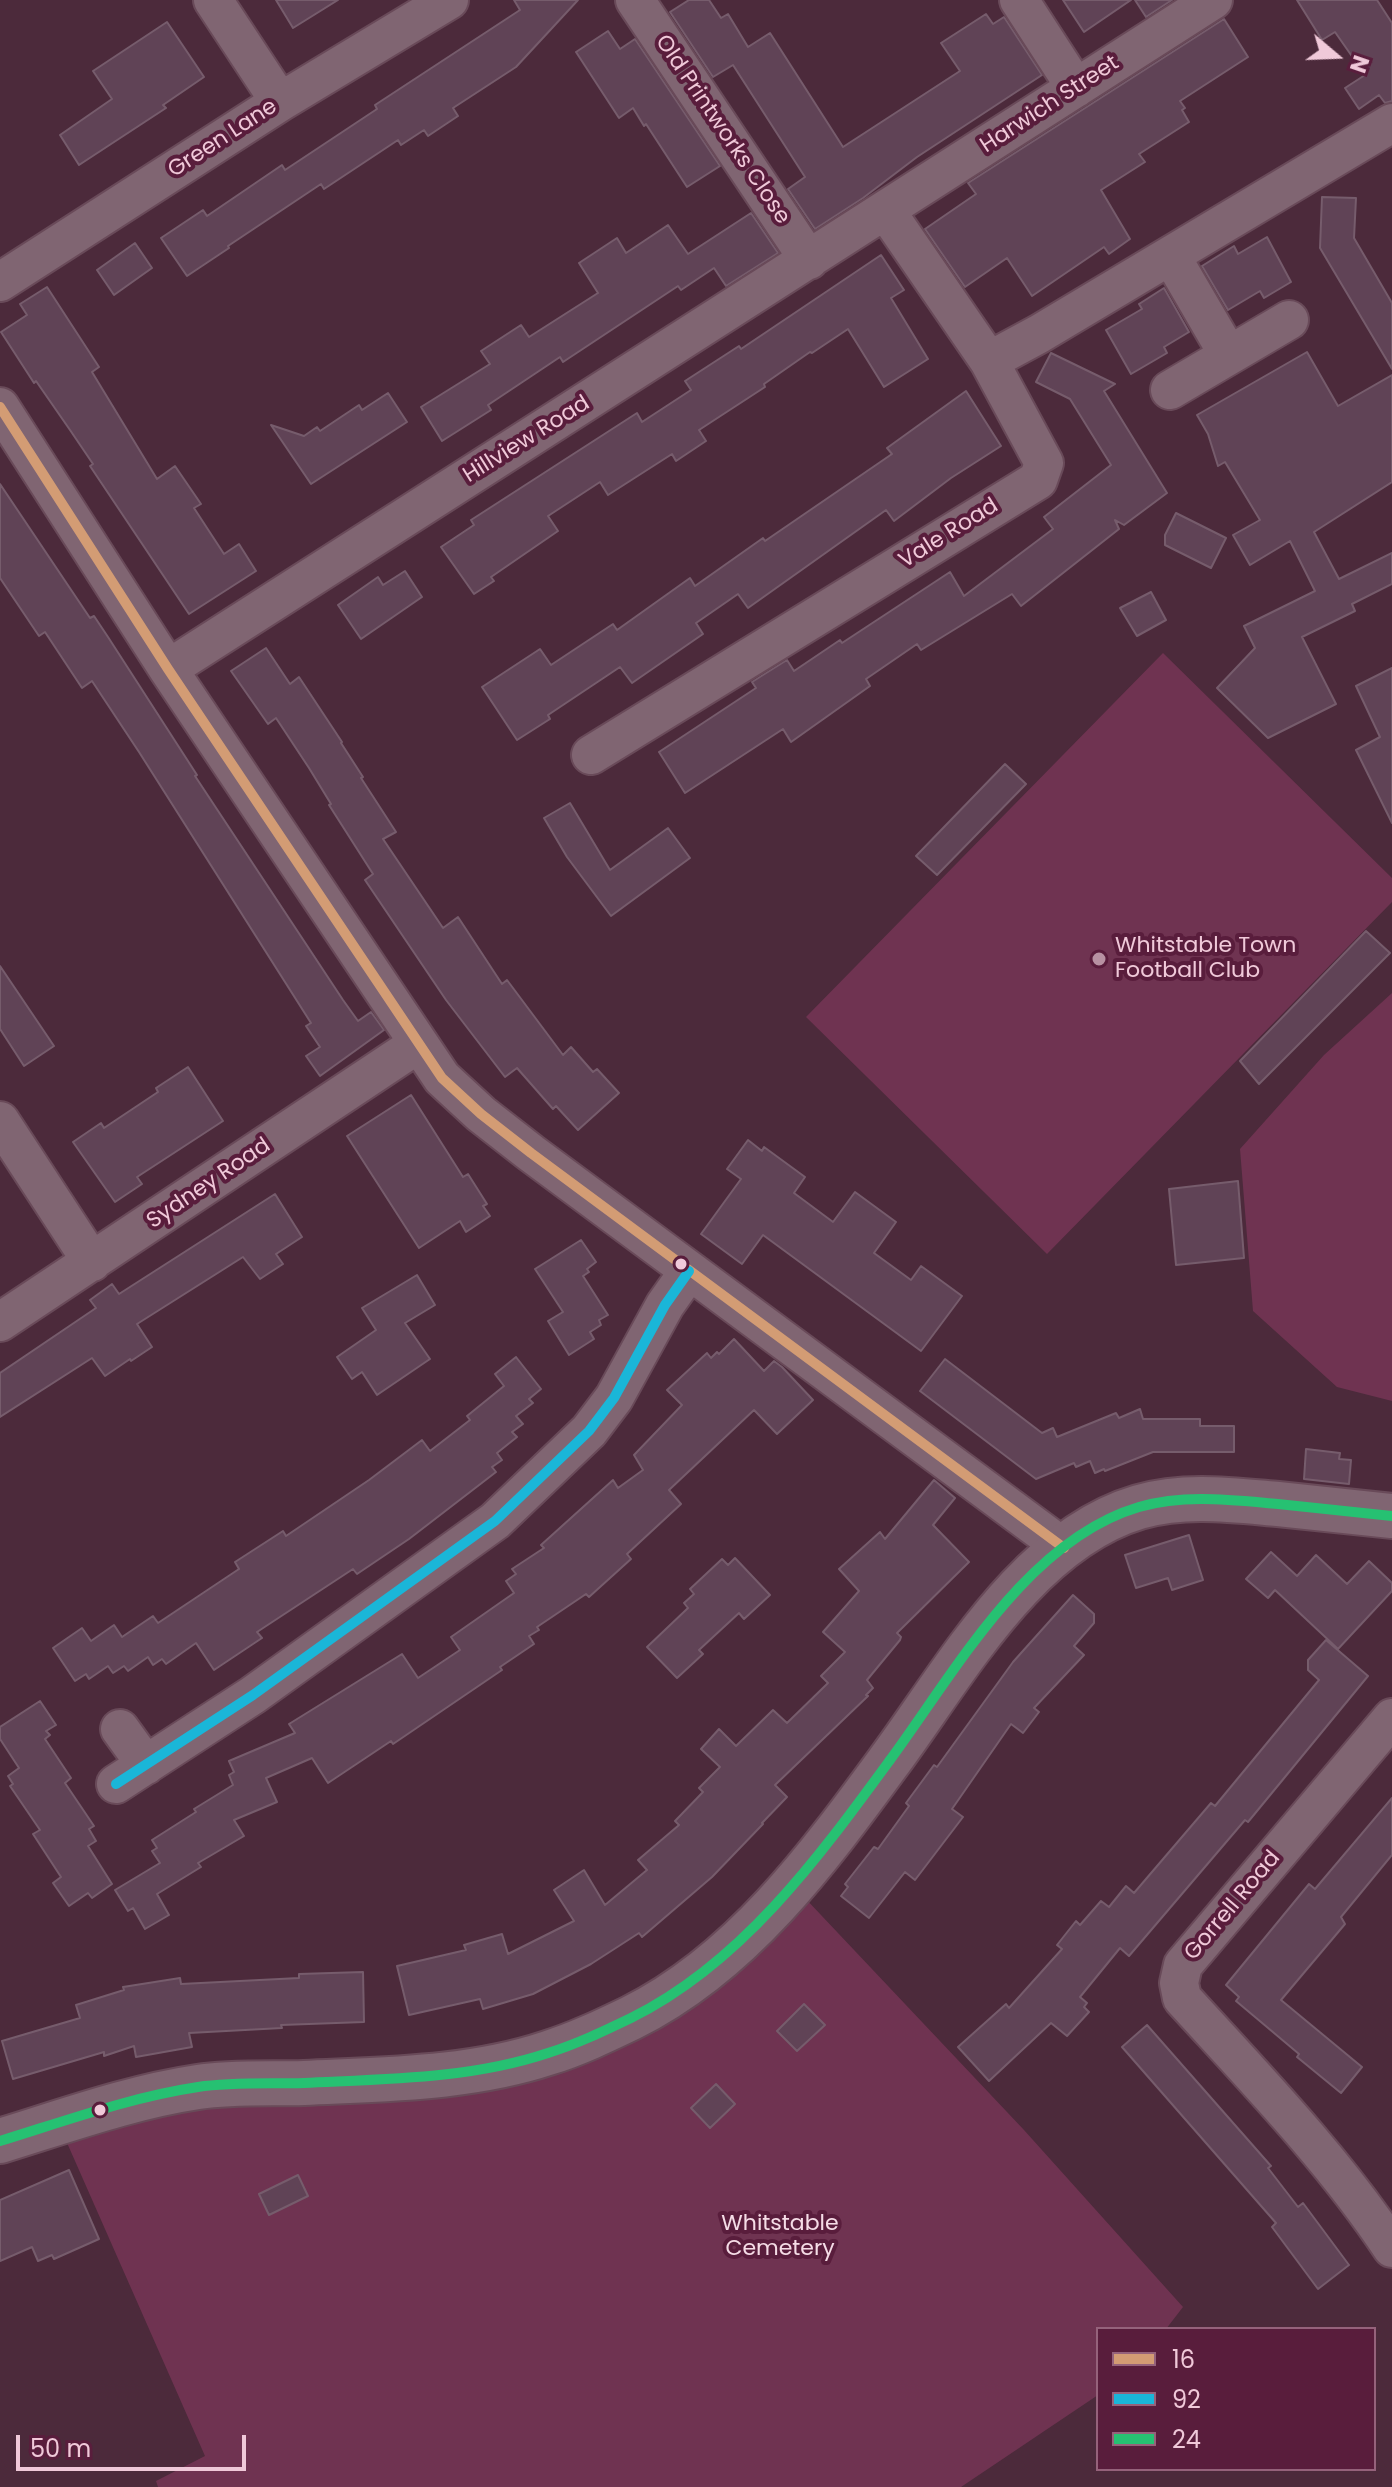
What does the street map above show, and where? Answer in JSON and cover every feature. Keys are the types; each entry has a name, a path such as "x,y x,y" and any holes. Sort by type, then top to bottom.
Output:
{"street":[{"path":"213,0 280,102"},
{"name":"Green Lane","path":"0,282 280,102 449,0"},
{"name":"Old Printworks Close","path":"635,0 809,260"},
{"path":"1019,0 1076,88"},
{"name":"Harwich Street","path":"886,211 1213,0"},
{"path":"989,361 1392,123"},
{"name":"Hillview Road","path":"168,669 886,211"},
{"name":"Vale Road","path":"591,755 1038,480 1044,463 989,361 886,211"},
{"path":"1171,256 1228,354"},
{"path":"1170,390 1289,320"},
{"path":"0,407 168,669 442,1078 481,1114 1064,1548"},
{"name":"Sydney Road","path":"0,1322 418,1044"},
{"path":"0,1121 92,1262"},
{"path":"120,1729 131,1774 265,1686 495,1521 529,1491 597,1420 621,1385 665,1305 689,1271"},
{"path":"1,2136 157,2094 202,2086 391,2079 480,2070 545,2055 635,2016 683,1986 761,1920 805,1873 889,1762 982,1630 1029,1578 1096,1526 1137,1508 1174,1500 1217,1498 1392,1516"},
{"name":"Gorrell Road","path":"1392,1718 1183,1965 1179,1983 1182,1998 1260,2082 1374,2220 1392,2248"}],"green space":[{"name":"Whitstable Town Football Club","path":"1163,653 1392,878 1392,902 1047,1254 806,1017"},
{"path":"1392,993 1392,1401 1337,1387 1253,1311 1240,1149 1324,1055"},
{"name":"Whitstable Cemetery","path":"804,1897 1024,2130 1183,2307 1168,2327 1096,2327 1096,2396 961,2487 158,2487 156,2481 205,2456 64,2136 152,2108 529,2072"}],"building":[{"path":"276,0 338,0 293,28"},
{"path":"514,0 578,0 516,67 453,108 458,116 428,136 424,130 401,145 398,140 324,189 321,184 187,276 161,238 203,210 207,216 282,165 285,170 377,109 375,105 520,10"},
{"path":"689,0 709,0 721,18 728,14 748,47 770,33 843,147 960,71 941,43 986,14 993,24 1004,17 1042,75 815,229 788,189 805,177 733,65 713,77 670,12"},
{"path":"1063,0 1131,0 1084,32"},
{"path":"1135,0 1172,0 1146,17"},
{"path":"1297,0 1377,0 1392,23 1392,101 1385,103 1379,95 1359,109 1345,88 1365,75 1335,32 1322,40"},
{"path":"1224,19 1248,57 1180,101 1189,122 1139,154 1145,162 1101,190 1130,239 1109,254 1104,247 1032,296 1007,258 965,287 925,229 976,194 968,183"},
{"path":"167,22 204,77 163,105 166,108 79,165 60,135 112,99 93,71"},
{"path":"608,31 620,49 635,39 720,166 687,187 633,108 619,118 576,52"},
{"path":"1322,197 1356,198 1354,238 1392,303 1392,369 1320,248"},
{"path":"751,213 778,253 726,286 714,268 681,290 678,286 563,362 560,357 488,405 491,410 442,441 421,407 490,364 481,351 521,325 529,337 598,293 579,263 617,238 626,253 668,225 688,254"},
{"path":"1267,237 1291,282 1264,298 1260,291 1228,310 1202,266 1234,246 1238,254"},
{"path":"135,243 152,268 114,295 97,270"},
{"path":"881,255 904,290 891,298 928,359 884,387 848,329 699,430 706,441 676,461 672,454 608,495 600,482 548,516 558,531 491,577 494,581 474,594 441,547 474,525 471,520 637,413 642,422 691,390 685,381 739,346 741,349"},
{"path":"47,287 99,367 92,372 157,479 175,466 201,504 194,508 224,554 239,544 256,571 189,614 90,466 93,464 1,332 27,315 20,304"},
{"path":"1164,288 1189,332 1164,347 1167,353 1131,374 1106,330 1142,309 1139,304"},
{"path":"1307,352 1338,406 1392,375 1392,482 1314,532 1339,579 1392,553 1392,584 1352,604 1355,611 1302,637 1336,704 1268,738 1217,688 1255,648 1244,626 1315,591 1290,541 1250,565 1233,535 1260,520 1225,462 1218,466 1208,434 1197,415"},
{"path":"1051,353 1115,384 1104,391 1167,493 1124,525 1115,520 1119,529 1021,606 1012,594 921,650 917,644 866,679 870,686 791,742 783,729 685,793 659,752 756,688 752,682 787,660 794,671 950,572 964,596 1053,529 1044,517 1111,465 1070,399 1036,382"},
{"path":"966,391 1001,446 951,478 894,521 886,510 748,608 738,594 696,623 703,634 632,683 620,667 548,715 550,719 517,740 482,687 540,649 551,665 613,624 617,630 690,578 695,586 892,454 887,448"},
{"path":"388,393 407,422 311,484 271,425 304,436 317,427 320,431 359,405 362,410"},
{"path":"0,484 90,618 94,616 108,637 195,776 343,1000 358,1021 371,1012 384,1030 320,1076 306,1056 320,1047 306,1026 311,1023 139,752 92,681 82,688 45,632 39,636 0,578"},
{"path":"1176,513 1226,538 1211,568 1165,545 1165,535"},
{"path":"405,571 422,597 361,639 338,605 378,577 383,585"},
{"path":"1151,592 1166,620 1137,636 1120,608"},
{"path":"266,648 290,684 299,677 342,742 396,832 383,839 443,928 458,917 502,984 507,980 563,1055 571,1047 593,1072 597,1069 619,1093 578,1130 556,1106 553,1109 517,1068 505,1077 446,1000 365,880 373,874 309,768 276,718 268,724 231,671"},
{"path":"1392,668 1392,823 1356,750 1380,737 1356,686"},
{"path":"1005,764 1026,784 937,875 916,856"},
{"path":"570,803 610,870 668,828 690,858 611,916 567,857 544,818"},
{"path":"1366,931 1390,953 1259,1084 1240,1061"},
{"path":"0,966 54,1046 24,1066 0,1029"},
{"path":"188,1067 223,1121 137,1177 142,1184 115,1202 73,1142 101,1123 104,1128 158,1092 156,1088"},
{"path":"411,1095 463,1177 468,1174 487,1204 483,1206 490,1216 466,1232 460,1221 419,1248 347,1136"},
{"path":"748,1140 762,1151 764,1147 805,1177 794,1193 833,1222 855,1192 896,1222 874,1253 911,1280 921,1266 962,1296 921,1351 763,1235 742,1264 701,1234 741,1179 727,1169"},
{"path":"1238,1181 1244,1258 1176,1265 1169,1189"},
{"path":"275,1194 302,1237 276,1254 283,1264 260,1279 243,1257 137,1324 152,1347 131,1361 105,1376 92,1358 0,1417 0,1373 96,1308 90,1300 112,1284 119,1294"},
{"path":"581,1240 596,1262 583,1276 608,1315 599,1320 601,1325 590,1332 594,1339 569,1355 548,1321 563,1312 535,1269"},
{"path":"417,1275 435,1305 405,1323 430,1359 377,1395 362,1372 352,1379 337,1357 376,1330 362,1308"},
{"path":"734,1339 764,1371 774,1361 782,1367 813,1400 777,1434 754,1410 669,1490 681,1504 627,1554 631,1559 589,1597 586,1594 537,1627 539,1630 529,1636 534,1644 500,1667 502,1670 393,1744 391,1741 328,1783 312,1758 266,1778 277,1802 234,1820 244,1836 198,1863 201,1867 157,1894 169,1915 145,1929 133,1908 128,1911 115,1890 160,1863 152,1851 157,1848 152,1840 233,1785 229,1775 234,1772 229,1761 295,1733 289,1724 402,1654 418,1678 460,1650 451,1637 514,1593 506,1581 516,1574 512,1569 544,1548 541,1545 613,1480 618,1488 643,1470 634,1455 682,1405 667,1390 707,1353 711,1358 717,1352 719,1354"},
{"path":"516,1357 541,1389 529,1399 533,1403 516,1416 523,1424 512,1432 517,1437 497,1453 502,1460 492,1467 496,1472 409,1539 357,1574 353,1569 257,1632 262,1638 214,1670 196,1643 166,1664 162,1659 153,1665 148,1657 128,1671 124,1666 113,1673 108,1666 89,1679 86,1674 75,1681 53,1648 82,1628 91,1641 114,1625 122,1637 153,1616 158,1623 239,1569 235,1562 283,1531 286,1536 422,1440 430,1451 470,1420 467,1416 504,1386 495,1374"},
{"path":"945,1359 1042,1433 1053,1428 1057,1437 1116,1413 1119,1418 1140,1409 1143,1419 1200,1419 1200,1426 1234,1426 1234,1452 1153,1452 1105,1471 1095,1473 1090,1461 1076,1467 1074,1463 1036,1479 920,1391"},
{"path":"1306,1449 1340,1453 1339,1459 1351,1460 1349,1484 1304,1479"},
{"path":"934,1480 955,1498 933,1525 969,1562 897,1633 900,1640 867,1680 873,1688 868,1696 775,1785 787,1797 712,1877 642,1937 639,1933 591,1964 533,1994 483,2009 480,1999 409,2015 397,1966 466,1950 464,1945 502,1934 508,1954 574,1921 554,1890 584,1870 605,1905 647,1870 638,1860 679,1825 675,1821 703,1792 699,1788 720,1767 701,1749 719,1729 736,1746 773,1710 787,1723 828,1683 821,1676 845,1652 823,1632 859,1591 839,1569 880,1532 885,1539"},
{"path":"1189,1535 1203,1580 1172,1590 1168,1578 1136,1588 1125,1555"},
{"path":"1271,1552 1297,1576 1316,1555 1347,1584 1369,1561 1392,1583 1392,1591 1338,1649 1275,1590 1268,1598 1246,1579"},
{"path":"735,1558 770,1595 744,1619 739,1613 699,1650 703,1654 677,1678 647,1647 688,1608 684,1603 694,1594 690,1589 722,1559 728,1565"},
{"path":"1073,1595 1094,1614 1094,1623 1074,1646 1084,1655 1034,1708 1039,1712 1023,1733 1011,1724 952,1809 963,1817 915,1880 905,1872 869,1918 841,1896 848,1887 845,1884 874,1847 878,1849 909,1806 906,1803 934,1765 937,1767 1013,1662"},
{"path":"1326,1640 1368,1676 1248,1822 1245,1820 1129,1956 1120,1948 1080,1997 1087,2003 1084,2007 1089,2012 1067,2036 1051,2023 989,2081 958,2047 1006,2004 1009,2008 1062,1949 1057,1945 1076,1921 1080,1925 1101,1901 1109,1907 1126,1886 1134,1893 1211,1803 1215,1806 1319,1680 1308,1670 1308,1660"},
{"path":"40,1701 56,1725 46,1731 50,1735 45,1739 71,1778 65,1783 94,1826 89,1829 96,1841 88,1846 112,1884 92,1898 88,1893 69,1906 53,1883 61,1877 33,1834 40,1830 10,1786 13,1784 8,1776 19,1768 0,1739 0,1727"},
{"path":"1392,1798 1392,1855 1341,1917 1345,1924 1281,2000 1362,2067 1341,2093 1236,2001 1239,1997 1226,1985 1309,1884 1315,1889"},
{"path":"363,1972 364,2022 189,2033 192,2047 136,2057 134,2046 13,2079 2,2041 80,2018 76,2005 124,1990 123,1987 180,1978 181,1984"},
{"path":"804,2004 825,2025 797,2051 777,2031"},
{"path":"1147,2025 1271,2166 1268,2168 1298,2207 1303,2203 1349,2265 1318,2289 1272,2227 1276,2223 1122,2047"},
{"path":"716,2084 735,2104 710,2128 691,2108"},
{"path":"69,2170 99,2239 54,2259 52,2255 38,2261 32,2247 0,2261 0,2200"},
{"path":"298,2175 308,2196 269,2215 259,2194"}],"transit line":[{"name":"16","path":"0,407 168,669 442,1078 531,1153 1064,1548"},
{"name":"92","path":"116,1784 253,1695 495,1521 589,1431 614,1398 665,1305 689,1271"},
{"name":"24","path":"0,2141 98,2110 173,2091 224,2084 304,2083 458,2073 518,2062 601,2032 671,1995 708,1968 776,1905 835,1834 997,1613 1028,1578 1062,1548 1099,1524 1139,1507 1174,1500 1243,1501 1392,1516"}],"place":[{"name":"Whitstable Town Football Club","path":"1099,959"}]}
